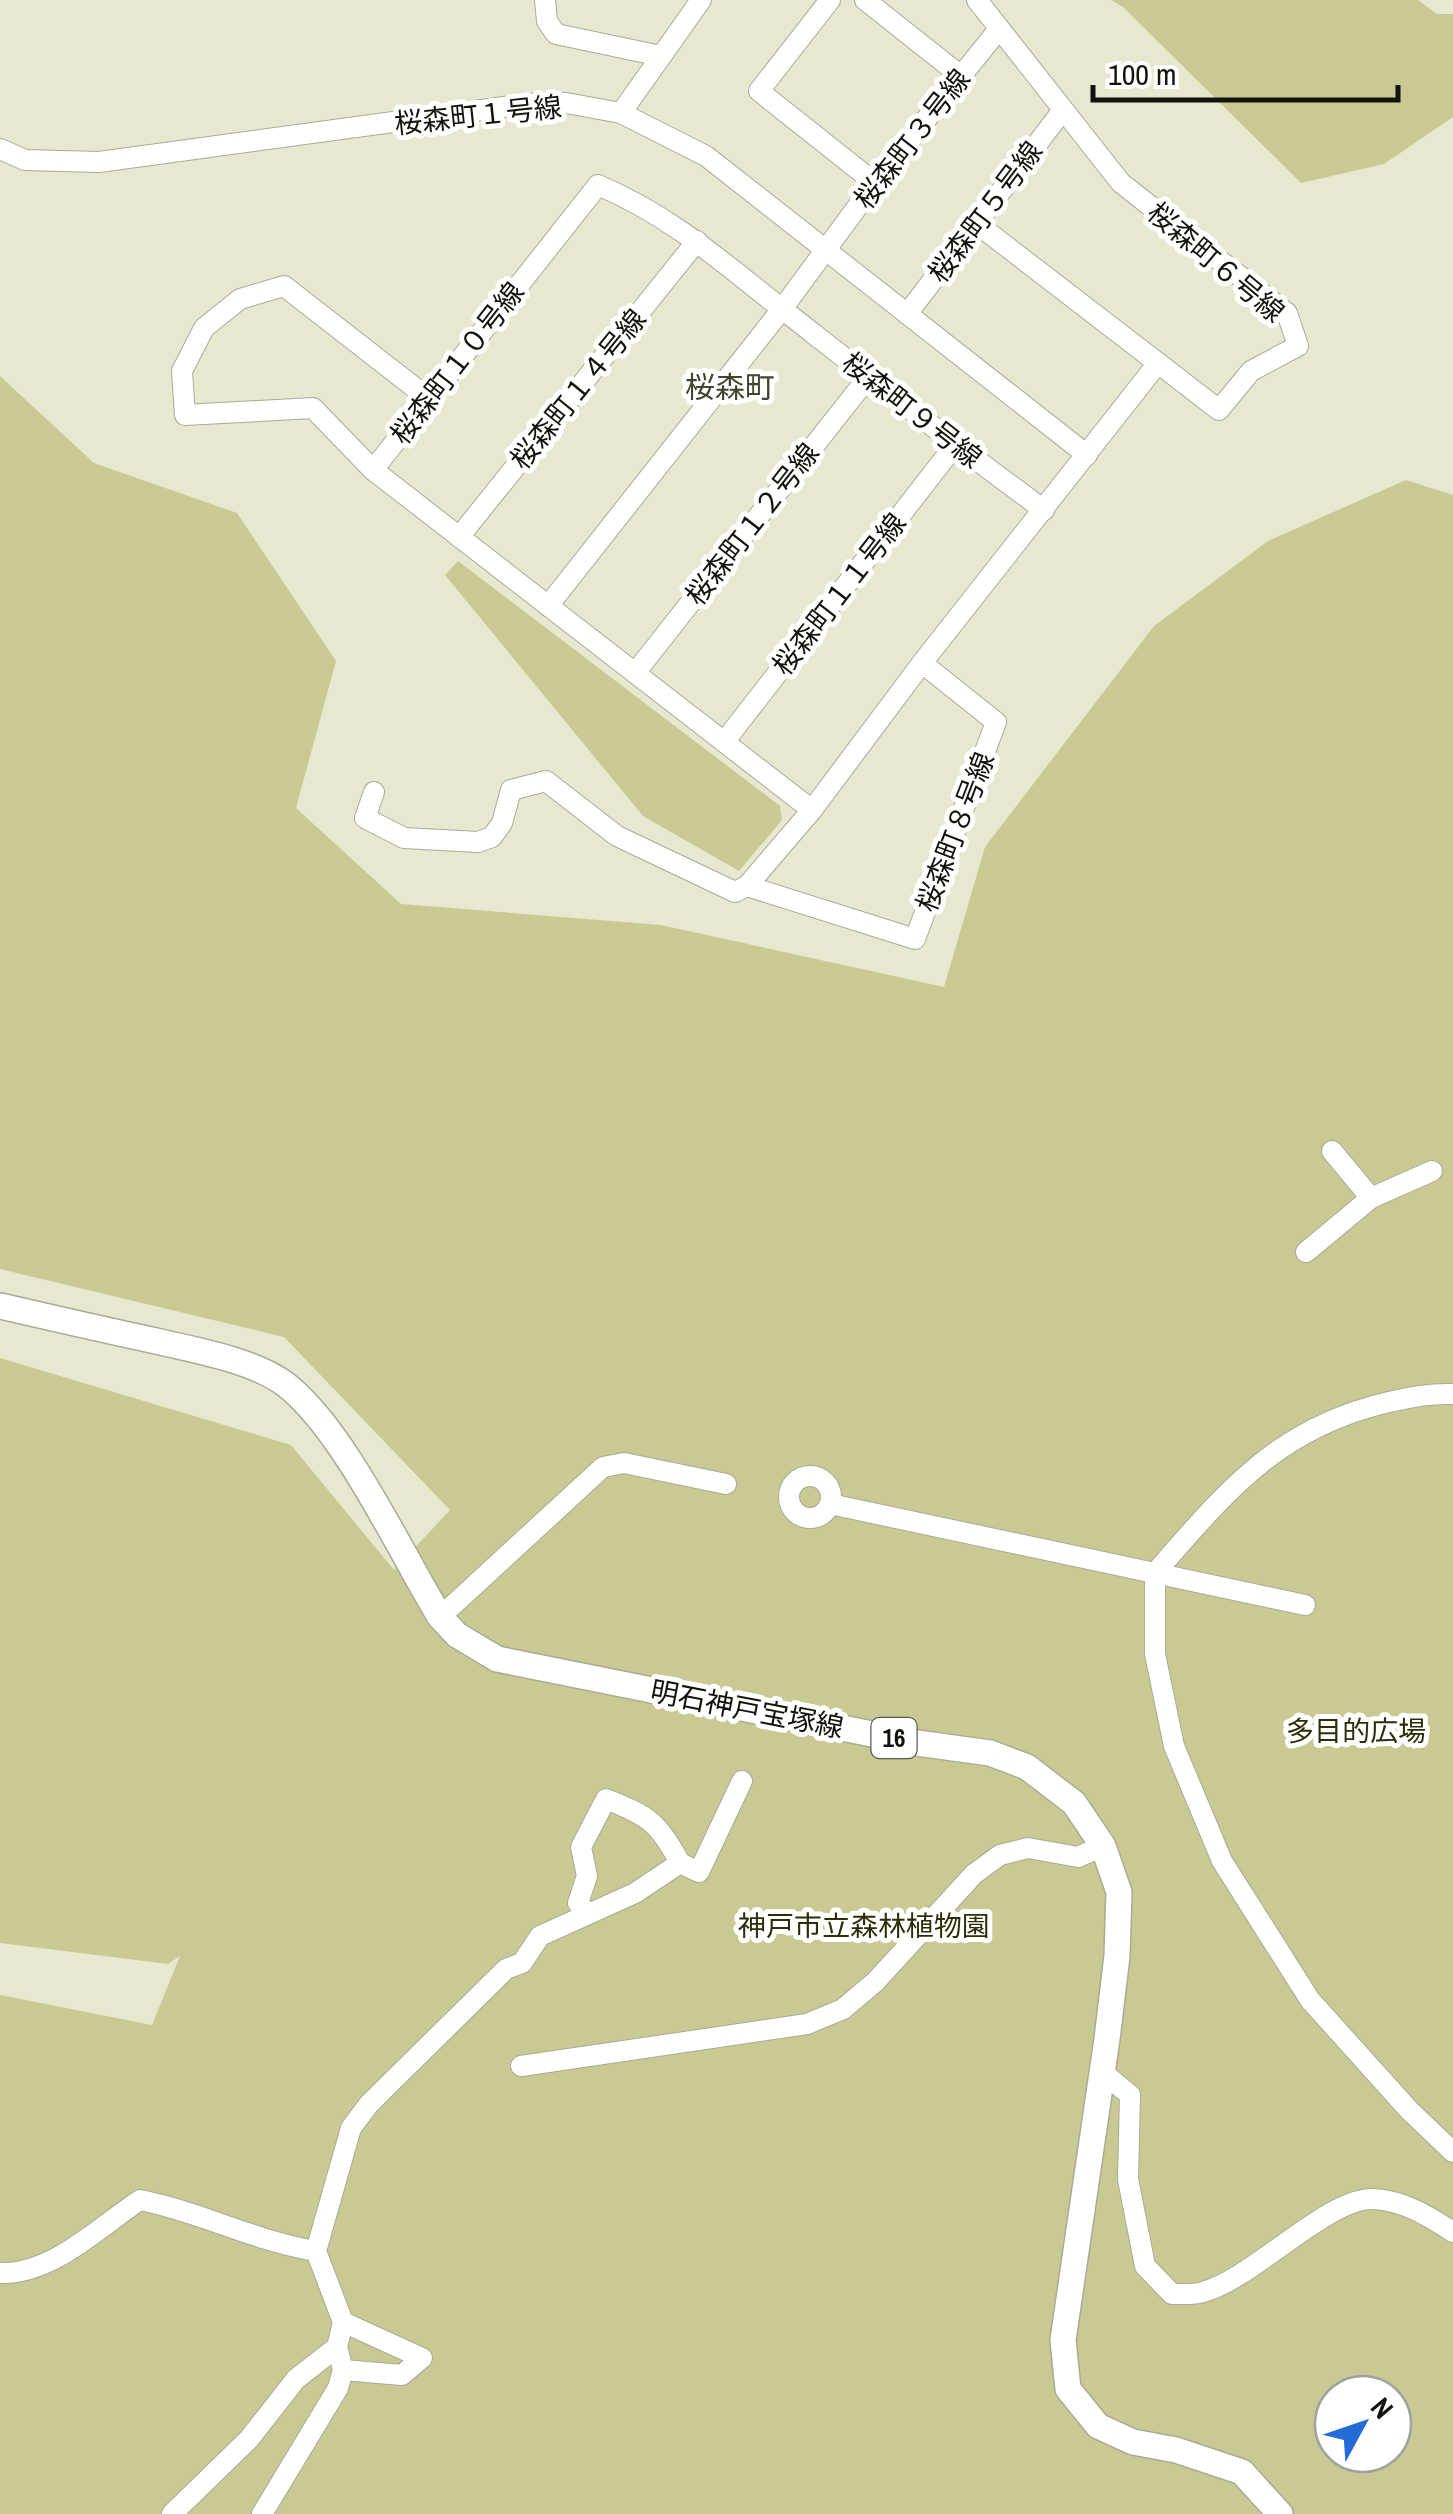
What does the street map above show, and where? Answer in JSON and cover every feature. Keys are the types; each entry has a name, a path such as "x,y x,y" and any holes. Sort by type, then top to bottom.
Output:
{"main road":[{"name":"明石神戸宝塚線","path":"0,1306 194,1350 243,1364 284,1383 319,1419 356,1472 440,1617 457,1635 497,1659 916,1743 990,1753 1027,1767 1074,1803 1103,1846 1119,1892 1117,1956 1063,2340 1068,2388 1098,2426 1133,2442 1176,2450 1242,2472 1280,2514"}],"street":[{"path":"545,0 547,21 556,34 660,56"},
{"path":"621,112 701,0"},
{"path":"830,0 759,91 875,184"},
{"path":"865,0 961,76"},
{"name":"桜森町６号線","path":"977,0 1121,183 1287,313 1298,346 1251,371 1219,410 1158,363"},
{"name":"桜森町３号線","path":"548,606 1000,29"},
{"name":"桜森町１号線","path":"0,150 25,160 100,162 526,104 566,103 621,112 706,156 1087,455"},
{"name":"桜森町５号線","path":"907,314 1063,110"},
{"name":"桜森町１０号線","path":"782,309 697,241 643,204 598,185 374,470 812,810"},
{"path":"374,792 365,818 404,838 478,842 492,837 502,823 511,790 546,781 617,836 735,892 747,886 812,810 1158,363 976,223"},
{"name":"桜森町１４号線","path":"459,537 697,241"},
{"path":"374,470 313,408 185,415 182,371 204,328 240,299 284,286 428,398"},
{"name":"桜森町９号線","path":"782,309 955,446 1044,510"},
{"name":"桜森町１２号線","path":"635,672 869,376"},
{"name":"桜森町１１号線","path":"724,742 955,446"},
{"name":"桜森町８号線","path":"747,886 915,939 996,722 922,663"},
{"path":"1332,1150 1372,1198"},
{"path":"1306,1252 1372,1198 1432,1171"},
{"path":"1453,1394 1426,1394 1342,1413 1274,1450 1214,1505 1155,1573 1155,1654 1174,1746 1222,1860 1310,2000 1409,2110 1453,2152"},
{"path":"440,1617 603,1468 624,1463 726,1484"},
{"path":"830,1504 1306,1605"},
{"path":"588,1914 578,1902 587,1876 581,1847 606,1799 632,1809 662,1829 680,1863 699,1872 742,1781"},
{"path":"521,2066 807,2024 843,2009 864,1991 974,1874 1000,1855 1028,1848 1078,1857 1103,1846"},
{"path":"262,2514 338,2388 344,2370 337,2347 343,2322 316,2251 351,2128 370,2104 506,1969 522,1963 540,1936 636,1893 680,1863"},
{"path":"1101,2072 1130,2095 1128,2179 1145,2266 1172,2294 1204,2292 1264,2260 1345,2205 1371,2198 1412,2207 1453,2232"},
{"path":"0,2273 22,2274 56,2258 140,2200 172,2206 268,2241 316,2251"},
{"path":"343,2322 422,2358 402,2375 344,2370"},
{"path":"172,2514 249,2439 296,2380 337,2347"}],"green space":[{"path":"1111,0 1418,0 1437,14 1453,14 1453,117 1384,164 1301,183 1123,7"},
{"name":"神戸市立森林植物園","path":"0,376 94,463 237,513 336,661 296,808 401,904 661,925 944,987 985,847 1154,626 1268,541 1406,480 1453,495 1453,2514 0,2514 0,1995 152,2025 180,1956 168,1964 0,1943 0,1358 291,1445 394,1570 450,1510 284,1337 0,1269"},
{"path":"458,561 780,806 782,820 739,871 643,816 445,575"}],"district":[{"name":"桜森町","path":"730,388"}],"park label":[{"name":"多目的広場","path":"1356,1731"}]}
